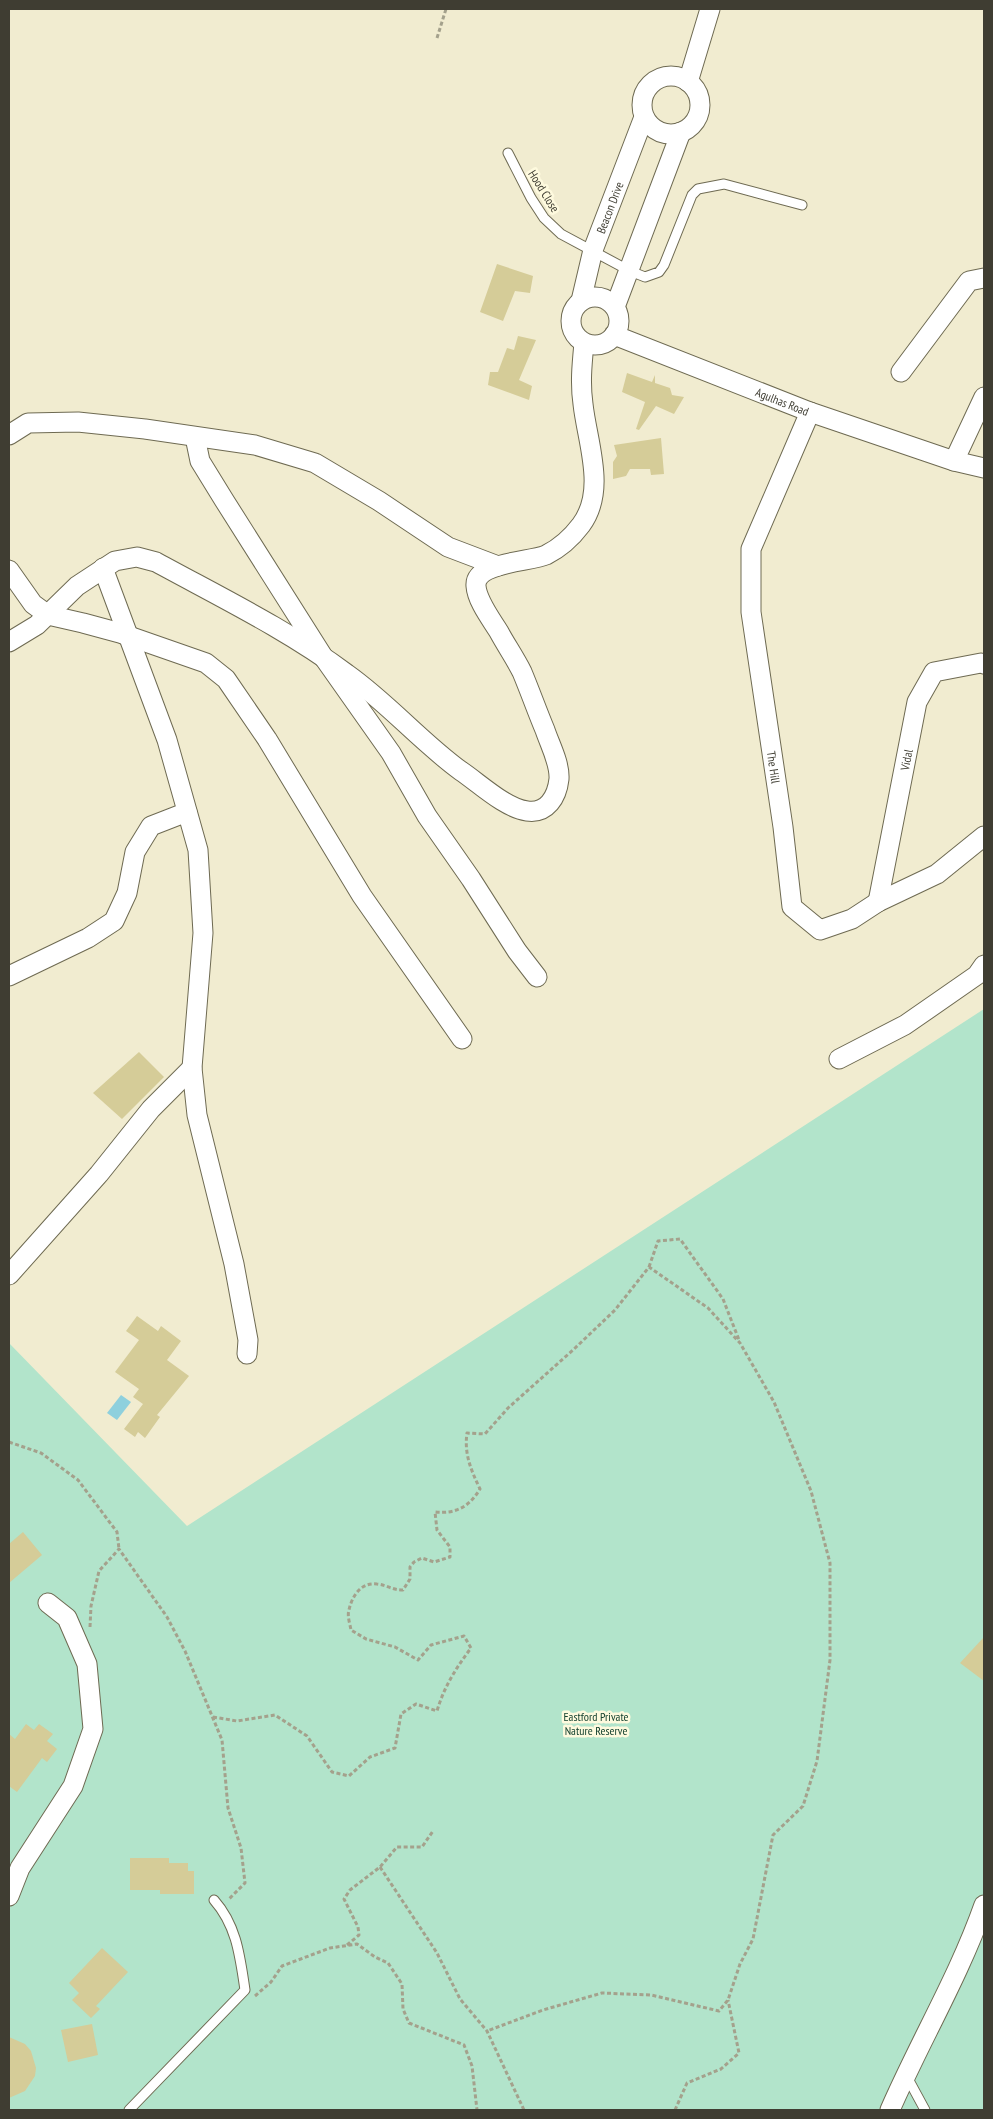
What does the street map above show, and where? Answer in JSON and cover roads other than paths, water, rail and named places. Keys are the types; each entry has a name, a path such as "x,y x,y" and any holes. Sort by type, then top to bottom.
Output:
{"street":[{"path":"688,82 710,9"},
{"path":"668,76 678,77 688,82 697,94 700,109 690,126 681,132 667,134 653,128 644,117 642,107 643,96 648,86 657,79 668,76"},
{"name":"Beacon Drive","path":"581,301 593,250 644,117"},
{"path":"615,307 681,132"},
{"path":"901,372 969,280 984,278"},
{"path":"596,296 610,301 615,307 619,321 610,340 597,345 577,338 570,323 571,314 581,301 596,296"},
{"name":"Agulhas Road","path":"614,335 810,412 954,461 984,468"},
{"path":"9,642 37,625 77,586 102,568 136,556 156,562 289,634 348,674 448,762 513,807 528,811 542,810 555,798 559,777 554,753 521,672 481,600 476,586 477,578 487,569 509,562 526,561 545,555 560,547 584,521 592,500 594,480 580,376 584,342"},
{"path":"954,461 984,397"},
{"name":"The Hill","path":"810,412 751,549 751,612 783,827 792,907 820,930 852,919 878,902 937,874 984,836"},
{"path":"9,435 28,423 78,422 146,429 255,445 315,463 379,501 448,548 498,566"},
{"path":"195,437 200,461 324,658 391,753 426,816 471,879 517,951 537,977"},
{"path":"102,568 167,740 198,850 203,933 192,1068 197,1115 234,1264 248,1340 247,1354"},
{"path":"9,570 33,604 48,615 128,636 206,663 226,679 267,739 362,896 462,1039"},
{"name":"Vidal","path":"878,902 916,702 934,672 984,664"},
{"path":"9,976 88,938 114,921 127,893 135,852 151,826 187,812"},
{"path":"839,1059 905,1025 977,974 984,965"},
{"path":"9,1275 99,1174 151,1109 192,1068"},
{"path":"9,1896 20,1868 74,1786 93,1728 87,1664 67,1618 48,1603"},
{"path":"890,2110 972,1941 984,1906"}],"lane":[{"name":"Hood Close","path":"508,153 531,198 544,218 561,234 630,271"},
{"path":"630,271 646,277 658,272 664,264 692,195 698,189 724,184 802,205"},
{"path":"129,2110 245,1990 238,1942 221,1908 214,1900"},
{"path":"906,2074 925,2110"}],"water":[{"path":"121,1395 131,1402 117,1420 107,1413"}],"park label":[{"name":"Eastford Private Nature Reserve","path":"596,1723"}]}
